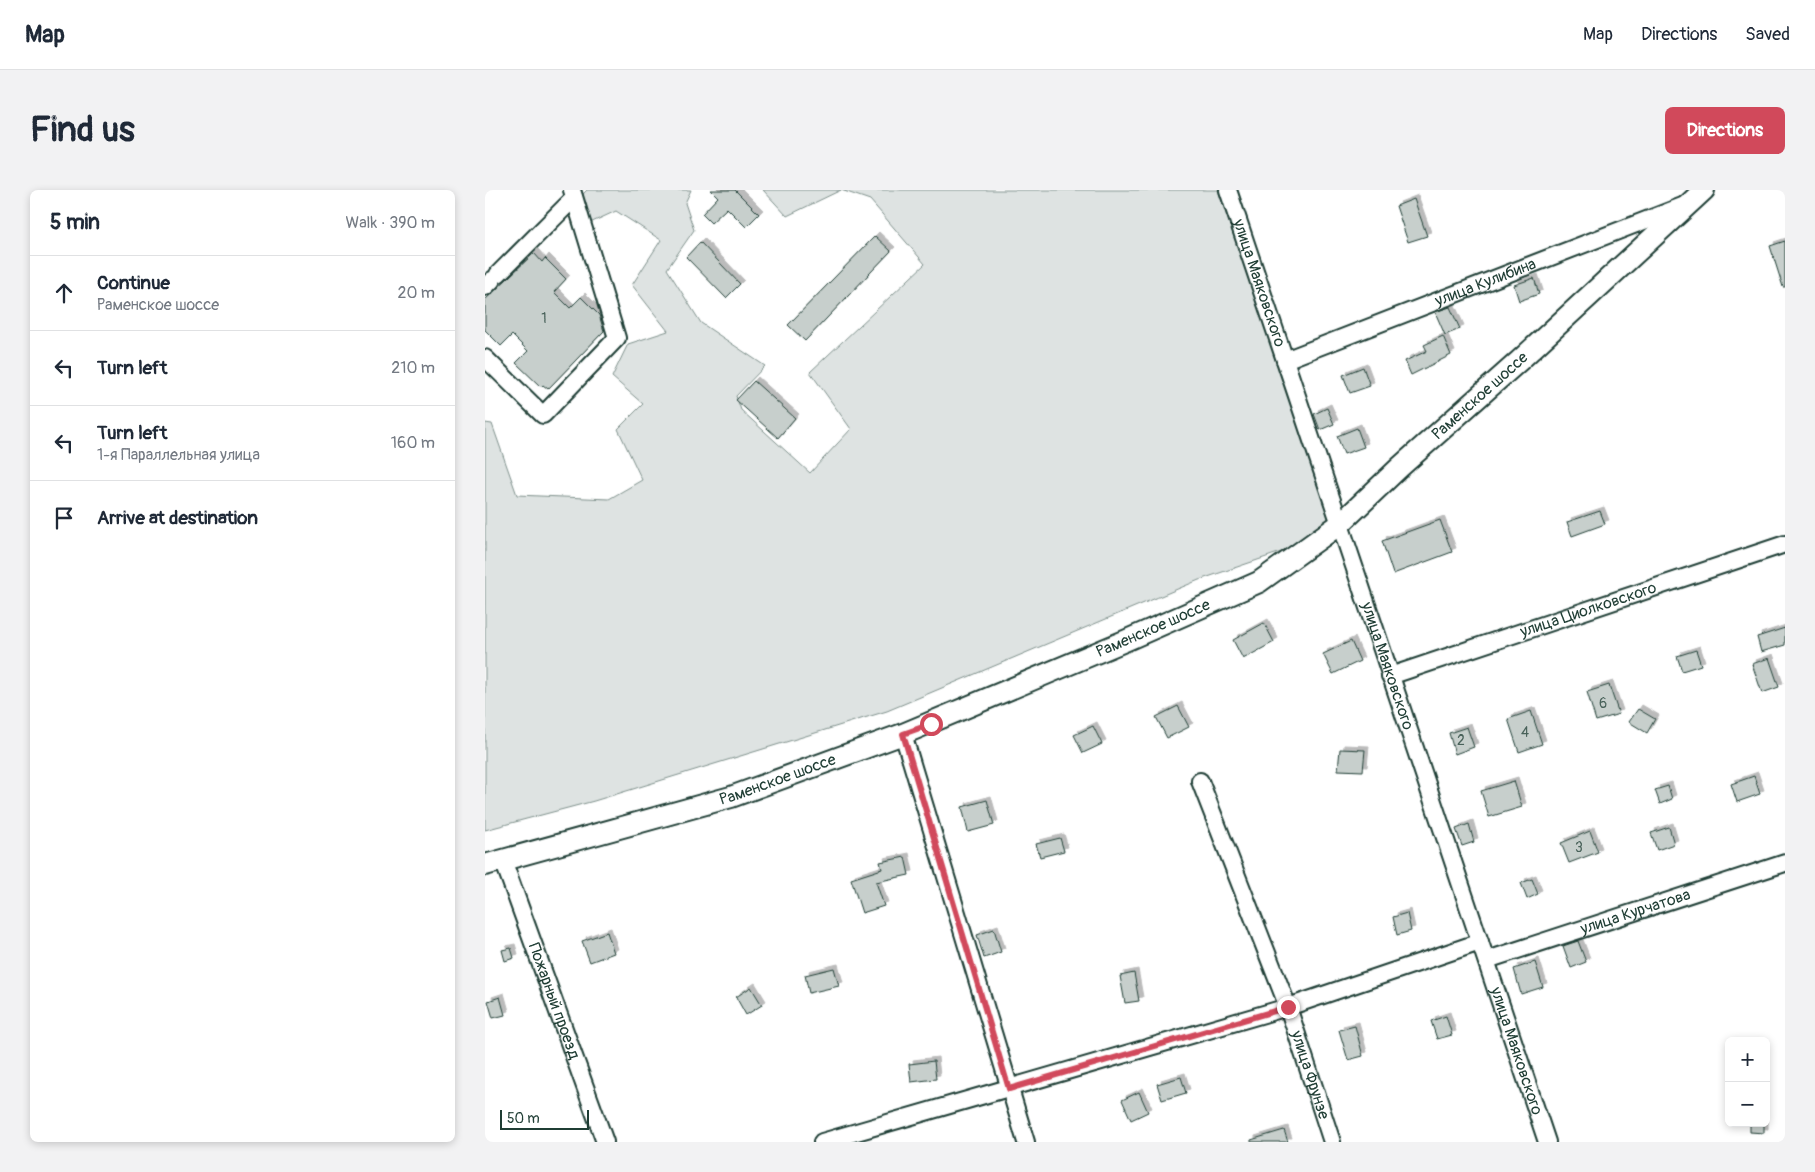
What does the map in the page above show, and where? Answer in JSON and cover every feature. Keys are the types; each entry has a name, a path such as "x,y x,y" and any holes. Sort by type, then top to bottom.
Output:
{"main road":[{"name":"Раменское шоссе","path":"494,863 731,797 903,734 1127,640 1259,582 1341,524 1704,190"}],"street":[{"name":"улица Маяковского","path":"1228,190 1547,1142"},
{"path":"485,358 543,415 617,338 573,194 492,280"},
{"name":"улица Кулибина","path":"1285,360 1687,204"},
{"name":"улица Циолковского","path":"1390,676 1785,544"},
{"path":"903,734 1026,1142"},
{"name":"улица Фрунзе","path":"1200,781 1288,1007 1333,1142"},
{"name":"Пожарный проезд","path":"494,863 605,1142"},
{"name":"улица Курчатова","path":"1487,960 1785,863"},
{"path":"822,1142 1288,1007 1480,942"}],"shaded area":[{"path":"587,190 691,190 685,203 694,230 667,269 701,323 765,366 736,396 741,410 810,473 851,429 810,372 925,264 870,200 841,190 1218,190 1332,522 1287,550 1199,580 887,711 594,801 485,830 485,423 492,424 517,495 609,499 642,480 618,429 643,404 612,377 628,344 668,331 632,285 661,240 616,211 590,223 578,199"},
{"path":"763,190 841,190 787,216"}],"building":[{"path":"711,190 735,190 759,214 746,227 727,208 711,223 702,214 718,197"},
{"path":"1414,199 1427,236 1408,242 1396,206"},
{"path":"875,236 891,251 805,341 788,325"},
{"path":"1785,241 1785,287 1783,287 1770,246"},
{"path":"700,242 740,284 726,298 686,257"},
{"path":"534,253 542,262 545,258 566,279 554,292 570,308 581,297 599,315 604,331 548,389 543,385 541,387 516,363 528,351 512,335 501,346 485,330 485,300"},
{"path":"1534,278 1539,294 1519,301 1514,285"},
{"path":"1450,307 1460,329 1445,335 1435,312"},
{"path":"1443,336 1451,355 1411,375 1405,361 1427,351 1424,345"},
{"path":"1363,367 1370,386 1350,393 1343,375"},
{"path":"754,381 795,418 778,438 736,400"},
{"path":"1327,408 1334,424 1320,430 1314,414"},
{"path":"1357,428 1364,447 1344,454 1337,436"},
{"path":"1600,511 1605,524 1572,536 1567,522"},
{"path":"1440,520 1452,552 1393,574 1382,541"},
{"path":"1264,623 1274,642 1243,659 1233,640"},
{"path":"1785,628 1785,645 1761,652 1757,637"},
{"path":"1351,641 1360,661 1333,674 1323,654"},
{"path":"1696,650 1701,665 1682,671 1677,656"},
{"path":"1769,658 1779,687 1762,693 1752,664"},
{"path":"1609,685 1619,714 1596,721 1587,692"},
{"path":"1178,706 1189,727 1167,738 1156,717"},
{"path":"1638,709 1655,719 1647,733 1629,722"},
{"path":"1531,711 1542,744 1519,752 1508,719"},
{"path":"1093,726 1102,744 1083,753 1074,735"},
{"path":"1467,727 1474,747 1455,754 1449,733"},
{"path":"1340,749 1365,750 1363,771 1338,770"},
{"path":"1754,776 1760,794 1737,802 1731,784"},
{"path":"1514,781 1522,807 1489,817 1481,791"},
{"path":"1668,786 1672,799 1660,804 1655,790"},
{"path":"987,800 994,825 968,832 962,807"},
{"path":"1469,824 1474,842 1462,846 1456,829"},
{"path":"1669,827 1674,844 1657,850 1651,833"},
{"path":"1590,831 1598,852 1569,863 1561,843"},
{"path":"1060,838 1064,851 1040,857 1036,844"},
{"path":"905,857 909,875 876,882 884,906 862,913 851,879 882,869 880,862"},
{"path":"1532,879 1538,894 1527,899 1521,883"},
{"path":"1407,913 1411,931 1397,935 1393,917"},
{"path":"994,929 1001,952 984,958 977,935"},
{"path":"607,932 614,953 590,962 582,941"},
{"path":"1578,941 1586,962 1571,968 1563,946"},
{"path":"511,948 514,958 505,961 502,950"},
{"path":"1535,962 1543,987 1521,994 1514,969"},
{"path":"834,968 839,986 809,993 805,975"},
{"path":"1134,973 1139,1001 1125,1003 1120,976"},
{"path":"751,987 762,1005 746,1015 736,997"},
{"path":"500,997 505,1015 493,1018 488,1001"},
{"path":"1446,1016 1452,1035 1437,1039 1431,1021"},
{"path":"1355,1026 1363,1056 1348,1060 1339,1030"},
{"path":"934,1061 936,1079 911,1082 909,1064"},
{"path":"1181,1077 1186,1093 1162,1100 1157,1084"},
{"path":"1139,1092 1148,1112 1131,1120 1122,1100"},
{"path":"1750,1127 1764,1127 1764,1133 1750,1132"},
{"path":"1284,1130 1288,1142 1251,1142 1251,1140"}],"route":[{"path":"931,724 903,734 1009,1089 1288,1007"}]}
